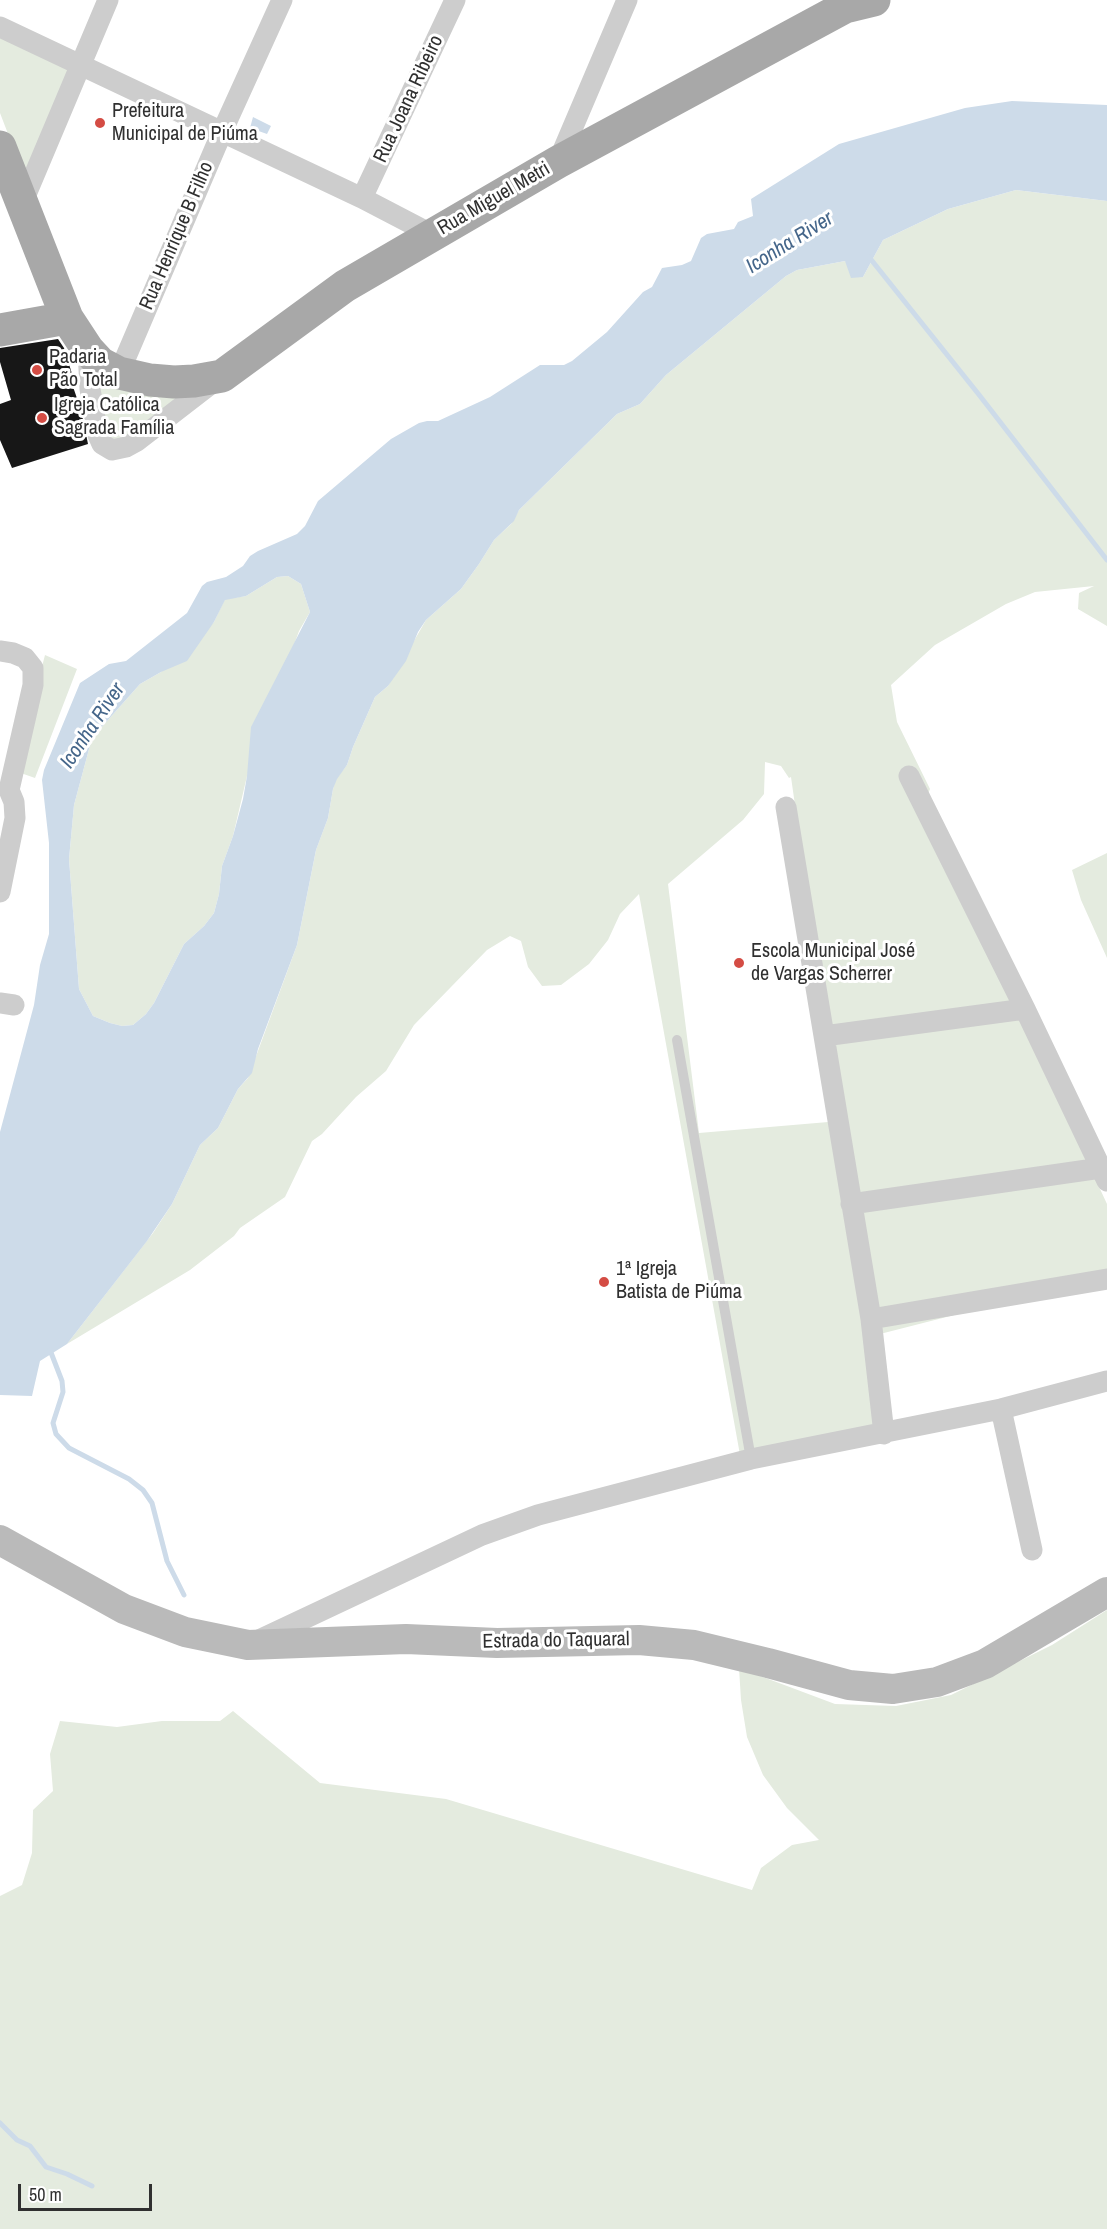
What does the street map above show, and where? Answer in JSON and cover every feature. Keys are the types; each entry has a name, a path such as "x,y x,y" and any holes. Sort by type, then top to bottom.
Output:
{"main road":[{"name":"Rua Miguel Metri","path":"118,373 150,380 174,382 222,376 345,286 558,162 850,2"},
{"path":"0,147 67,318 87,350 100,363 118,373"},
{"path":"0,330 67,318"}],"street":[{"path":"22,204 108,0"},
{"name":"Rua Henrique B Filho","path":"118,373 282,0"},
{"name":"Rua Joana Ribeiro","path":"362,198 455,0"},
{"path":"558,162 627,0"},
{"path":"0,27 362,198 433,235"},
{"path":"87,350 90,389 98,435 102,444 112,450 126,447 149,433 222,376"},
{"path":"0,651 25,658 33,668 33,685 5,789 15,802 15,818 0,892"},
{"path":"851,1204 1104,1174 909,776"},
{"path":"786,807 871,1319 884,1434"},
{"path":"824,1036 1024,1009"},
{"path":"871,1319 1107,1279"},
{"path":"248,1645 482,1535 538,1515 751,1459 1001,1409 1107,1381"},
{"path":"1001,1409 1032,1550"},
{"name":"Estrada do Taquaral","path":"0,1540 124,1609 185,1632 248,1645 406,1639 497,1643 639,1640 694,1646 768,1662 849,1685 893,1689 937,1682 985,1664 1107,1592"}],"lane":[{"path":"677,1040 751,1459"}],"shaded area":[{"path":"0,31 76,65 25,178 0,113"},
{"path":"1016,190 1107,201 1107,626 1078,609 1079,593 1094,586 1035,592 1006,604 935,645 891,685 897,722 930,789 922,807 1107,1204 1107,1276 880,1334 872,1440 742,1466 639,894 620,914 608,940 589,964 561,985 542,986 528,967 521,941 510,936 487,950 414,1025 386,1071 312,1141 285,1197 240,1228 234,1236 190,1270 67,1344 153,1233 172,1204 200,1145 218,1128 238,1089 248,1078 297,945 316,850 328,818 336,779 347,765 375,697 388,686 426,620 461,589 494,540 511,524 519,510 617,414 640,404 666,375 786,276 797,270 845,261 863,277 883,240 948,209","holes":["765,762 781,766 789,778 791,777 840,1121 699,1133 668,884 743,820 764,794"]},
{"path":"98,382 182,397 137,433 109,442"},
{"path":"288,576 301,584 310,612 299,631 247,776 233,836 222,866 214,913 204,926 184,944 146,1014 133,1025 122,1026 93,1016 79,989 69,859 74,805 92,738 140,684 161,672 214,622 225,599 246,596 277,577"},
{"path":"45,655 77,669 35,778 15,771"},
{"path":"1107,853 1107,958 1081,900 1072,870"},
{"path":"1107,1610 1107,2229 0,2229 0,1896 22,1885 32,1853 33,1810 53,1791 50,1754 60,1721 117,1727 162,1721 220,1721 233,1711 320,1783 446,1799 752,1890 761,1868 792,1845 819,1840 787,1808 763,1775 747,1737 739,1668 835,1704 896,1706 951,1695 1052,1645"}],"water":[{"name":"Iconha River","path":"1012,101 1107,105 1107,201 1016,190 948,209 883,240 863,277 851,278 845,261 797,270 786,276 666,375 640,404 617,414 519,510 514,521 494,540 461,589 426,620 418,632 406,661 388,686 375,697 347,765 333,789 328,818 316,850 297,945 258,1049 252,1073 238,1089 218,1128 200,1145 172,1204 147,1241 67,1344 40,1361 32,1396 0,1395 0,1132 34,1005 40,965 49,934 49,843 42,780 80,683 109,664 126,661 187,613 202,586 207,582 226,577 243,566 250,556 258,551 297,534 305,526 318,501 391,439 419,423 438,421 490,397 540,365 564,365 572,361 607,332 643,292 652,287 662,268 691,261 701,238 707,234 734,229 738,222 753,216 751,199 839,144 965,108","holes":["288,576 301,584 310,612 251,727 243,799 222,866 214,913 204,926 184,944 146,1014 133,1025 122,1026 93,1016 79,989 69,859 74,805 92,738 140,684 187,661 214,622 225,600 246,596 277,577"]},
{"path":"253,117 271,126 267,134 250,128"}],"building":[{"name":"Igreja Católica Sagrada Família","path":"58,339 64,348 73,377 70,378 81,410 88,444 12,468 0,440 0,404 11,400 0,362 0,348"}],"waterway":[{"path":"869,257 1107,560"},
{"path":"50,1350 62,1381 63,1392 53,1423 56,1434 69,1448 129,1479 143,1490 152,1503 167,1561 184,1595"},
{"path":"0,2123 17,2140 30,2146 46,2167 92,2186"}],"place":[{"name":"Prefeitura Municipal de Piúma","path":"100,123"},
{"name":"Padaria Pão Total","path":"37,370"},
{"name":"Igreja Católica Sagrada Família","path":"42,418"},
{"name":"Escola Municipal José de Vargas Scherrer","path":"739,963"},
{"name":"1ª Igreja Batista de Piúma","path":"604,1282"}]}
